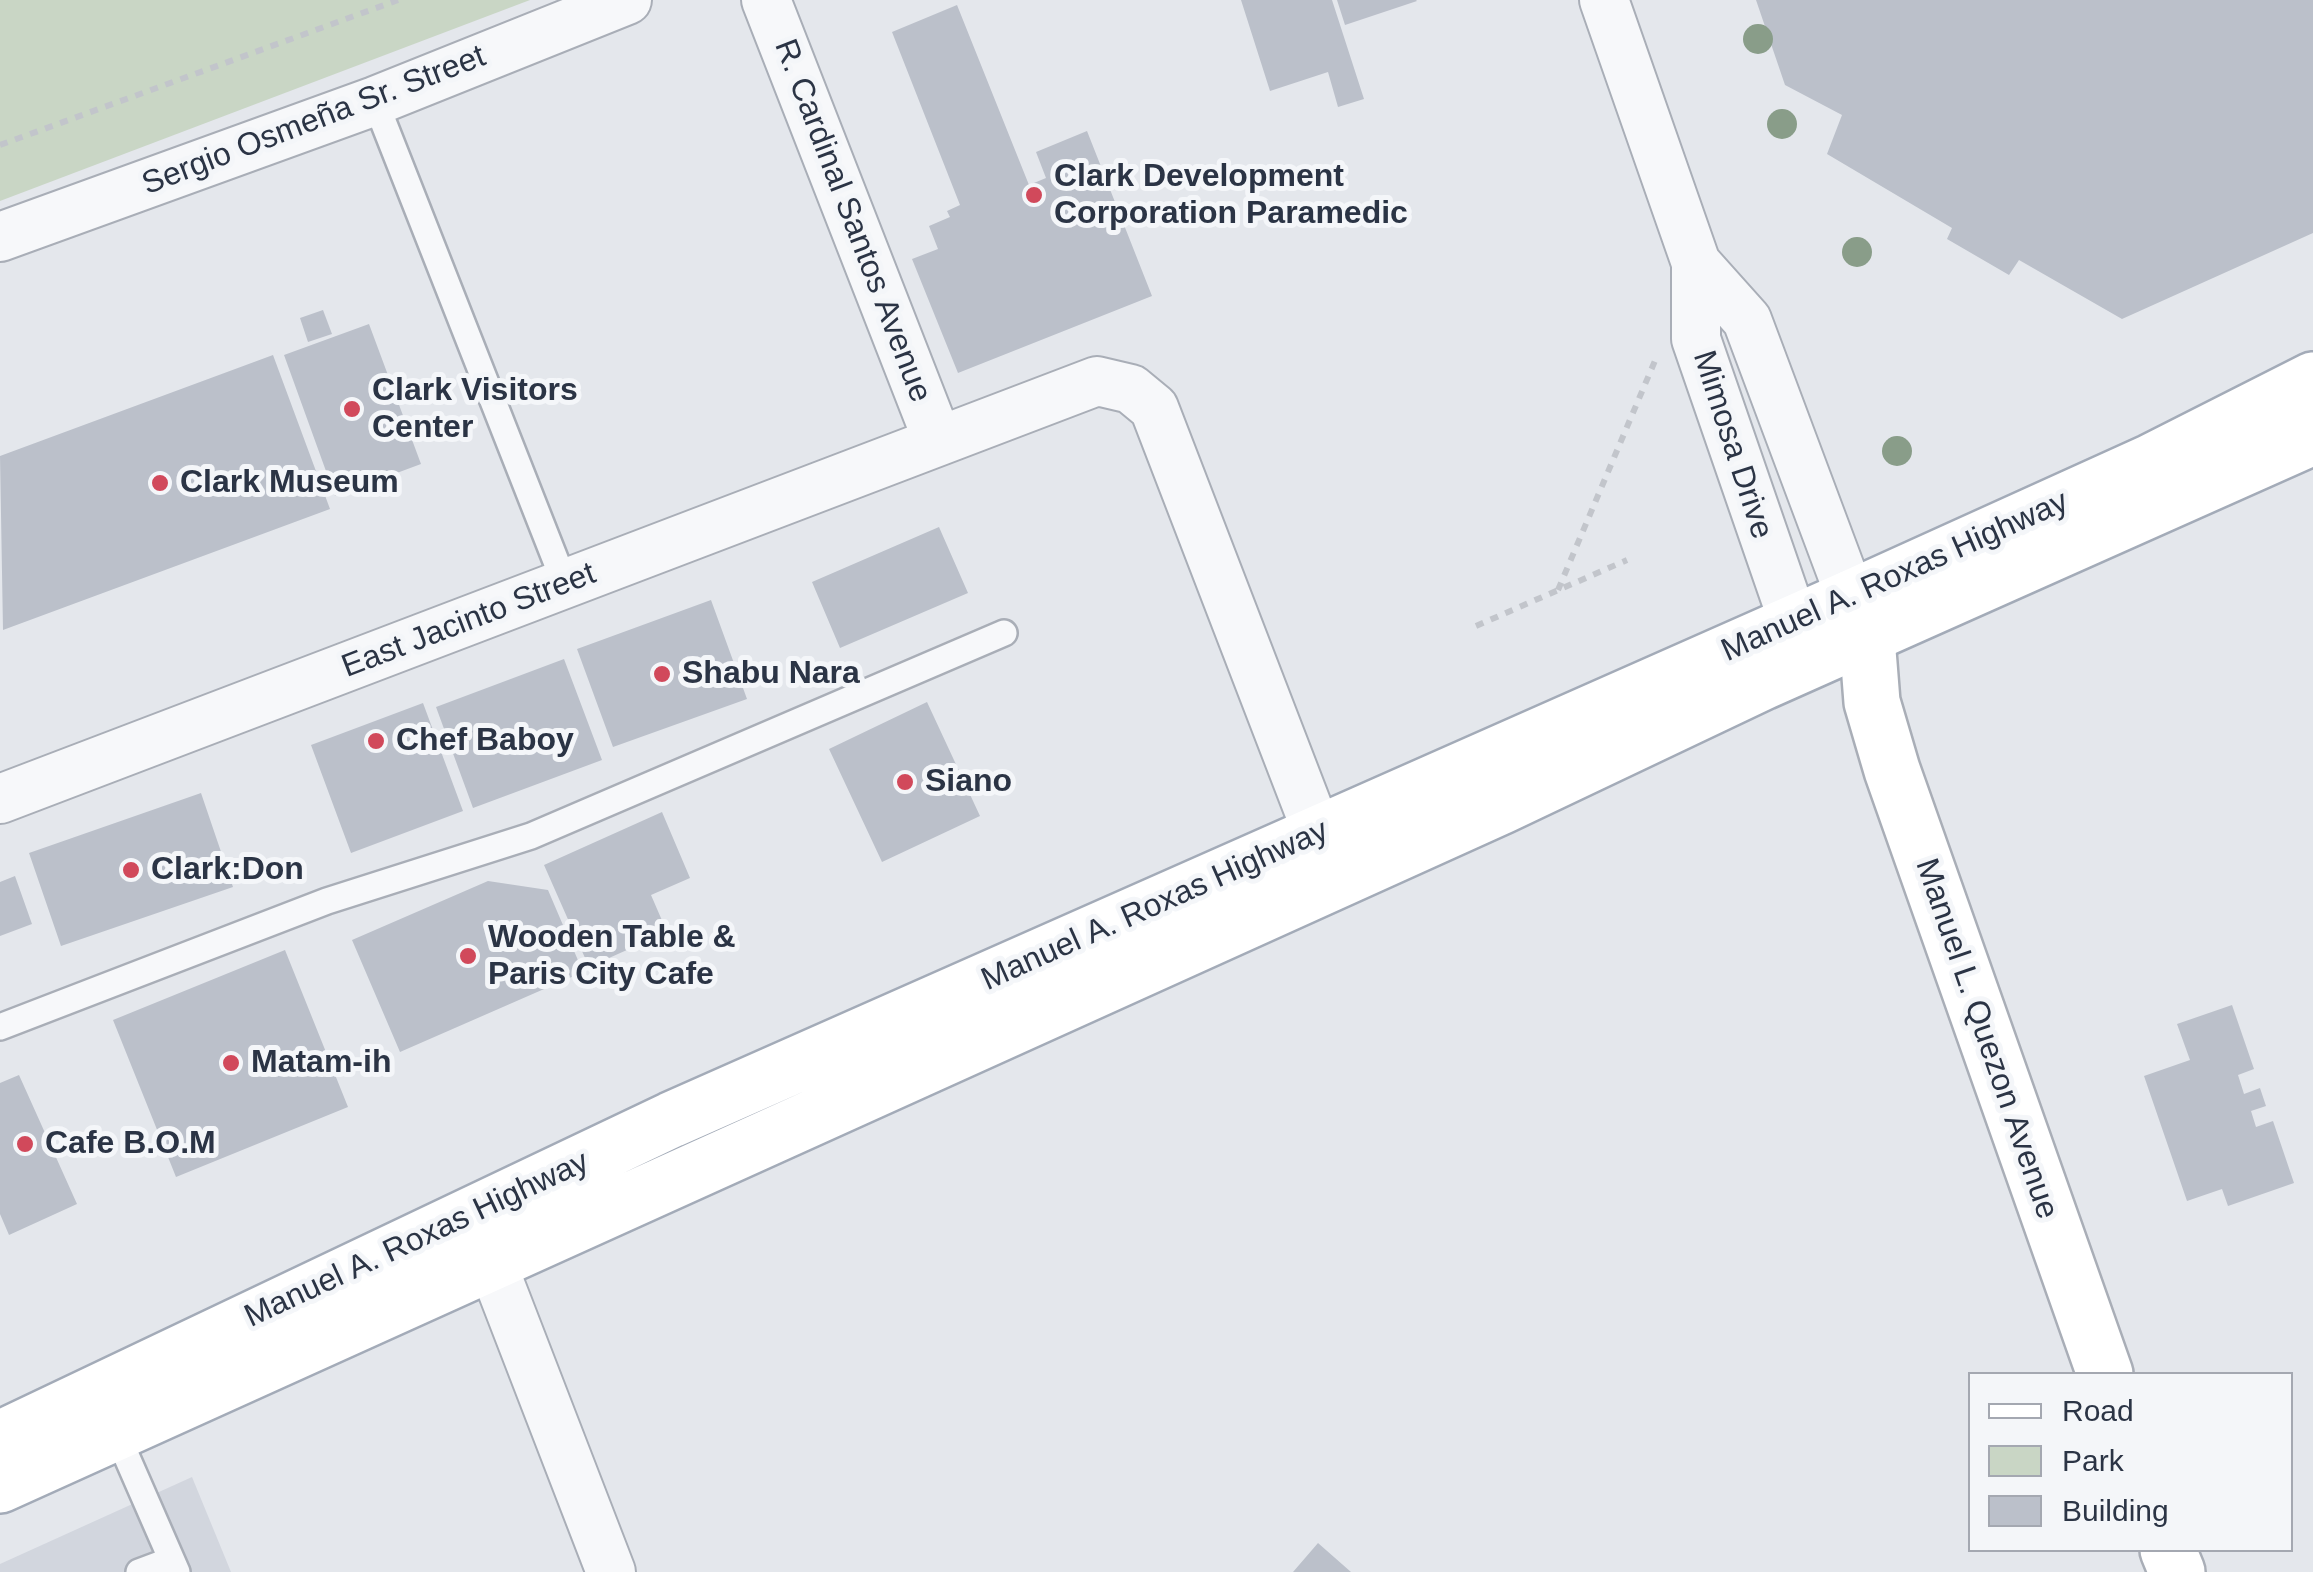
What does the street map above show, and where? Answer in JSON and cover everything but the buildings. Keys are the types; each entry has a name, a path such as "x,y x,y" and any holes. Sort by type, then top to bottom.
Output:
{"main road":[{"name":"Manuel A. Roxas Highway","path":"1859,618 2150,462 2313,380"},
{"name":"Manuel A. Roxas Highway","path":"0,1485 108,1413 482,1237 1859,618 2313,437"},
{"name":"Manuel L. Quezon Avenue","path":"1859,618 1872,702 1978,1022 2104,1372"},
{"path":"1802,643 1872,702"},
{"name":"Manuel A. Roxas Highway","path":"0,1439 108,1413"}],"street":[{"name":"Sergio Osmeña Sr. Street","path":"0,237 375,100 627,0"},
{"name":"R. Cardinal Santos Avenue","path":"766,0 938,441"},
{"name":"Mimosa Drive","path":"1604,0 1696,263 1696,339 1802,643"},
{"name":"Mimosa Drive","path":"1696,263 1746,320 1859,618"},
{"name":"East Jacinto Street","path":"0,800 1098,382 1131,389 1154,408 1327,857"},
{"path":"482,1237 611,1572"}],"lane":[{"path":"375,100 565,584"},
{"path":"0,1027 327,901 531,836 1004,632"},
{"path":"108,1413 174,1566 139,1572"}],"path":[{"path":"0,146 398,0"},
{"path":"1558,590 1660,348 1696,329"},
{"path":"1476,626 1626,560"}],"shaded area":[{"path":"192,1477 231,1572 0,1572 0,1564"}],"green space":[{"path":"0,0 530,0 0,201"}],"place":[{"name":"Clark Development Corporation Paramedic","path":"1034,195"},
{"name":"Clark Visitors Center","path":"352,409"},
{"name":"Clark Museum","path":"160,483"},
{"name":"Shabu Nara","path":"662,674"},
{"name":"Chef Baboy","path":"376,741"},
{"name":"Siano","path":"905,782"},
{"name":"Clark:Don","path":"131,870"},
{"name":"Wooden Table & Paris City Cafe","path":"468,956"},
{"name":"Matam-ih","path":"231,1063"},
{"name":"Cafe B.O.M","path":"25,1144"}]}
